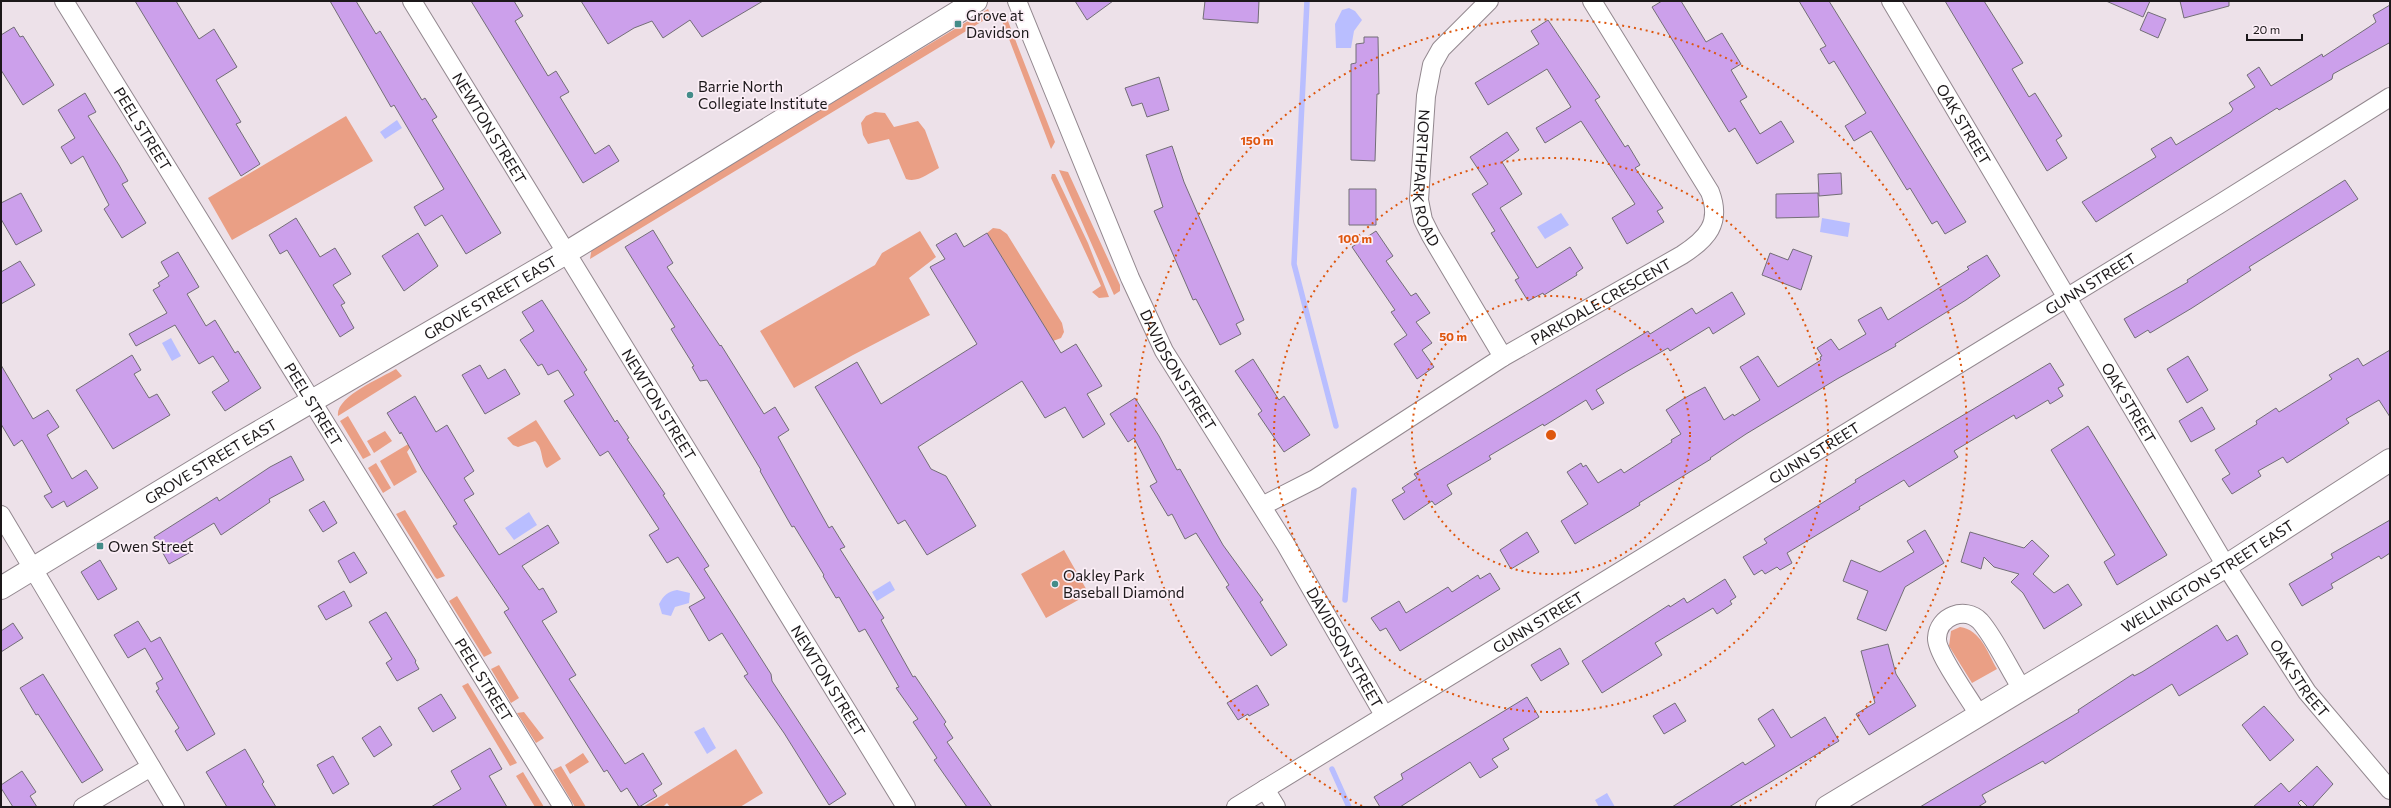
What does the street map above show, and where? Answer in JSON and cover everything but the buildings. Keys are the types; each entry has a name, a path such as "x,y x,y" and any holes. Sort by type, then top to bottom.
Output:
{"street":[{"name":"PEEL STREET","path":"64,1 563,807"},
{"name":"NEWTON STREET","path":"412,1 906,807"},
{"name":"GROVE STREET EAST","path":"1,588 312,402 566,253 976,1"},
{"name":"DAVIDSON STREET","path":"1018,1 1127,271 1164,351 1262,506 1384,715"},
{"name":"NORTHPARK ROAD","path":"1489,1 1441,49 1432,65 1426,96 1419,200 1423,220 1431,236 1503,358"},
{"name":"PARKDALE CRESCENT","path":"1262,506 1315,479 1503,358 1700,244 1710,230 1715,217 1715,203 1710,192 1592,1"},
{"name":"OAK STREET","path":"1891,1 2068,297 2226,566 2307,692 2390,790"},
{"name":"GUNN STREET","path":"1236,807 2068,297 2390,97"},
{"name":"WELLINGTON STREET EAST","path":"1827,807 2226,566 2390,460"},
{"path":"1,515 175,807"},
{"path":"1979,715 1938,647 1938,631 1949,618 1963,614 1979,621 2022,689"},
{"path":"83,807 150,767"},
{"path":"1265,789 1276,807"}],"shaded area":[{"path":"988,9 991,16 590,259 592,247"},
{"path":"1006,16 1055,142 1051,149 1001,18"},
{"path":"875,112 885,113 894,127 918,121 925,130 939,168 919,179 906,179 889,139 868,144 863,135 861,123 866,116"},
{"path":"346,116 373,161 232,240 208,198"},
{"path":"1059,170 1068,172 1120,285 1120,291 1114,295"},
{"path":"1052,174 1055,174 1088,243 1109,297 1099,298 1092,292 1101,286 1051,178"},
{"path":"993,228 1000,229 1007,234 1062,323 1064,332 1061,338 1053,341 987,233"},
{"path":"920,231 936,257 909,278 930,315 794,388 760,331 875,265 882,253"},
{"path":"396,369 402,376 338,416 339,409 351,395"},
{"path":"348,416 371,455 363,459 340,421"},
{"path":"536,420 561,459 547,468 543,462 540,448 535,441 518,447 513,445 507,438"},
{"path":"385,431 392,441 374,453 367,441"},
{"path":"410,443 412,445 407,452 417,472 394,486 380,461"},
{"path":"376,463 391,488 383,493 368,468"},
{"path":"405,510 445,576 437,579 435,577 396,514"},
{"name":"Oakley Park Baseball Diamond","path":"1064,550 1089,594 1046,618 1021,574"},
{"path":"457,596 492,653 484,657 449,601"},
{"path":"1960,627 1973,632 1978,637 1983,643 1997,669 1972,683 1949,646 1951,631"},
{"path":"499,665 519,698 511,703 491,669"},
{"path":"468,683 517,763 510,766 462,686"},
{"path":"524,712 544,738 536,743 517,713"},
{"path":"736,749 763,793 740,807 670,807 667,803 663,807 643,807"},
{"path":"583,753 589,762 570,774 565,765"},
{"path":"561,766 586,807 575,807 553,770"},
{"path":"523,772 544,807 535,807 516,776"}],"water":[{"path":"1349,8 1355,11 1362,20 1354,31 1351,48 1336,48 1335,24 1342,10"},
{"path":"397,120 402,128 385,139 380,132"},
{"path":"1561,213 1569,225 1545,239 1537,227"},
{"path":"1822,218 1850,223 1848,237 1820,232"},
{"path":"171,338 181,356 172,361 162,343"},
{"path":"529,512 537,525 514,540 505,528"},
{"path":"890,581 895,590 877,601 872,592"},
{"path":"677,590 690,593 689,603 675,607 671,616 662,614 659,604 664,596"},
{"path":"704,727 716,748 707,754 694,732"},
{"path":"1607,793 1615,807 1599,807 1595,800"}],"waterway":[{"path":"1307,1 1294,264 1336,426"},
{"path":"1345,600 1354,490"},
{"path":"1332,769 1349,807"}],"place":[{"name":"Grove at Davidson","path":"958,24"},
{"name":"Barrie North Collegiate Institute","path":"690,95"},
{"name":"Owen Street","path":"100,546"},
{"name":"Oakley Park Baseball Diamond","path":"1055,584"}]}
